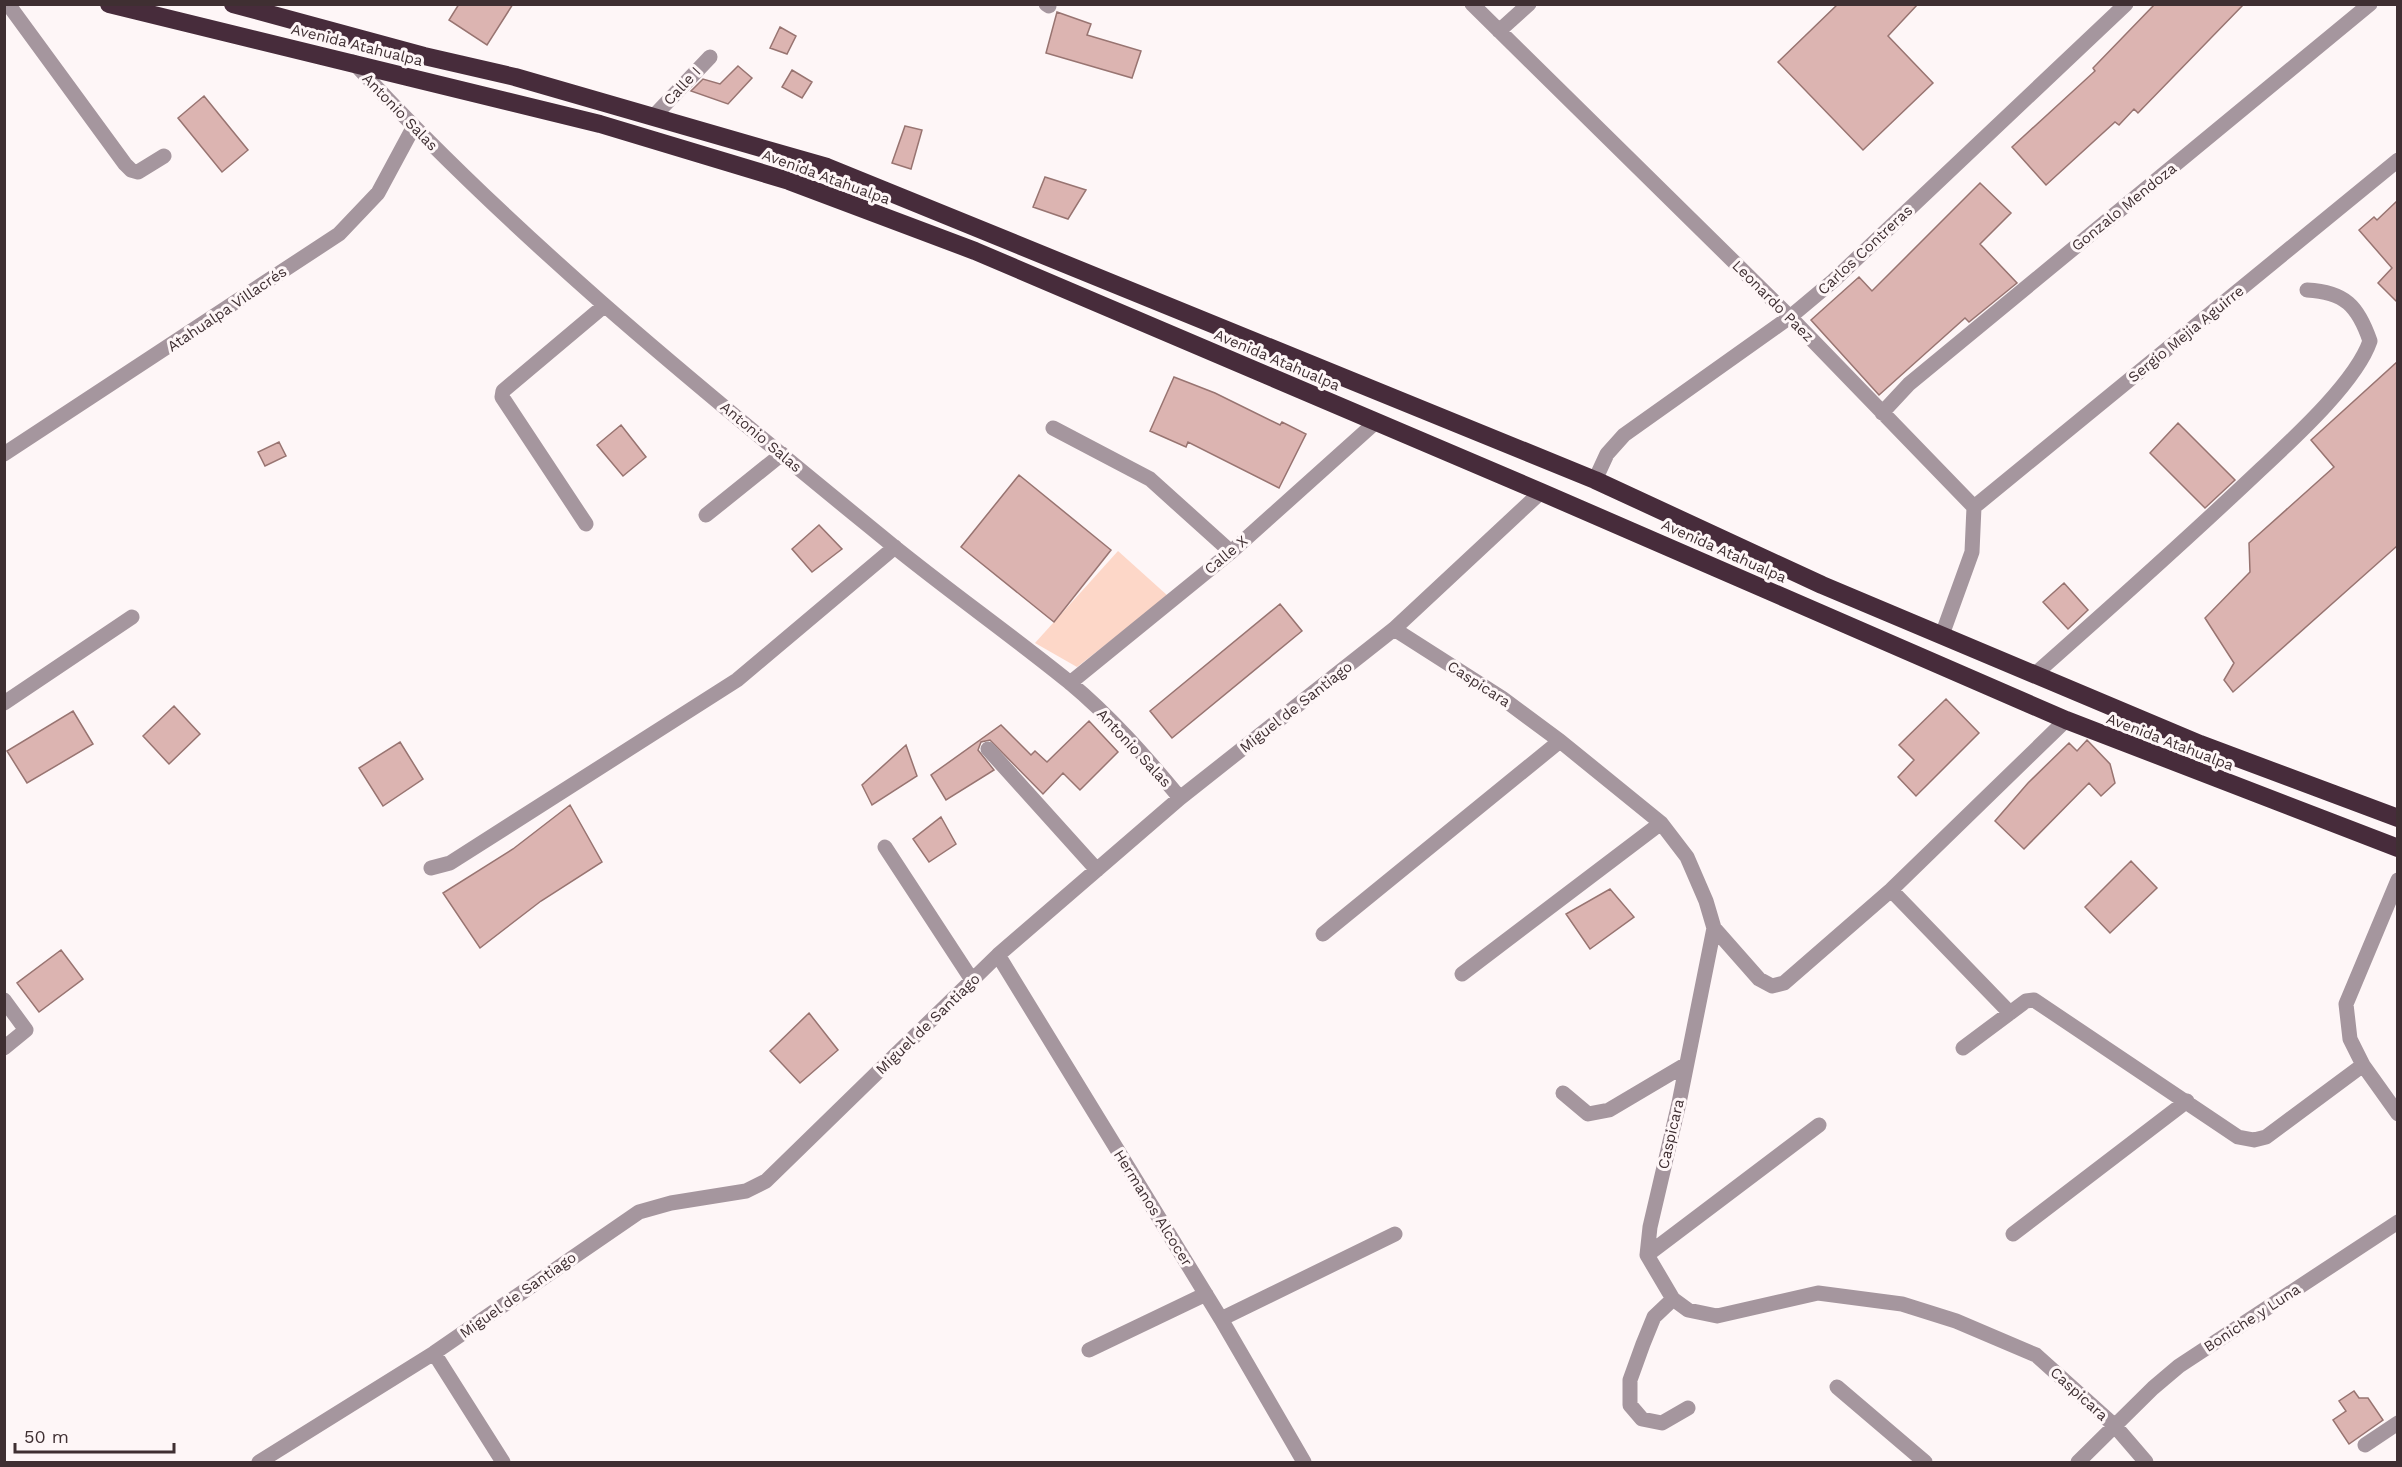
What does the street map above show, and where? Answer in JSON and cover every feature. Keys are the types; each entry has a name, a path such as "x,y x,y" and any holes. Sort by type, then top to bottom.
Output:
{"highway":[{"name":"Avenida Atahualpa","path":"109,4 600,124 789,182 975,251 1377,421 2066,720 2397,848"},
{"name":"Avenida Atahualpa","path":"233,4 256,8 654,116 827,167 1595,480 1822,585 2200,744 2397,818"}],"street":[{"path":"8,4 131,170 138,172 164,156"},
{"name":"Leonardo Paez","path":"1472,4 1790,317 1974,507"},
{"path":"1499,31 1528,4"},
{"name":"Carlos Contreras","path":"1595,480 1607,454 1624,435 1790,317 1833,281 2126,4"},
{"name":"Gonzalo Mendoza","path":"1882,413 1910,384 2370,4"},
{"name":"Calle I","path":"654,116 710,57"},
{"name":"Antonio Salas","path":"353,62 413,128 604,306 895,547 1071,683 1131,740 1180,798"},
{"name":"Atahualpa Villacrés","path":"4,454 339,234 378,193 413,128"},
{"name":"Sergio Mejia Aguirre","path":"1974,507 2397,160"},
{"path":"2035,674 2205,522 2297,435 2353,373 2370,341 2358,312 2344,300 2328,291 2307,290"},
{"path":"586,524 502,397 503,391 604,306"},
{"name":"Calle X","path":"1071,683 1231,552 1377,421"},
{"path":"1053,428 1150,479 1231,552"},
{"path":"706,515 782,454"},
{"name":"Miguel de Santiago","path":"261,1462 434,1353 639,1212 671,1203 746,1191 766,1182 998,955 1180,798 1394,629 1541,492"},
{"path":"1942,635 1972,552 1974,507"},
{"path":"430,868 450,863 737,680 895,547"},
{"path":"4,703 132,616"},
{"name":"Caspicara","path":"1394,629 1502,698 1560,741 1661,823 1687,857 1706,901 1714,928 1679,1103 1650,1227 1647,1255"},
{"path":"1714,928 1759,979 1772,986 1784,983 1892,890 2066,720"},
{"path":"1323,934 1560,741"},
{"path":"988,749 1098,870"},
{"path":"1462,974 1661,823"},
{"path":"885,847 972,980"},
{"path":"2397,880 2346,1005 2350,1039 2363,1065 2397,1114"},
{"path":"1892,890 2010,1013"},
{"name":"Hermanos Alcocer","path":"998,955 1206,1294 1304,1462"},
{"path":"4,1000 26,1030 4,1048"},
{"path":"1963,1048 2026,1001 2034,1000 2238,1137 2254,1140 2266,1137 2363,1065"},
{"path":"1563,1093 1588,1114 1609,1110 1685,1065"},
{"path":"2013,1234 2187,1101"},
{"path":"1688,1408 1662,1423 1642,1419 1630,1405 1630,1380 1643,1344 1654,1317 1673,1299 1647,1255 1820,1125"},
{"name":"Boniche y Luna","path":"2078,1462 2153,1388 2179,1366 2397,1222"},
{"path":"1221,1319 1395,1234"},
{"name":"Caspicara","path":"1673,1299 1688,1310 1717,1316 1818,1293 1902,1304 1956,1321 2036,1355 2115,1426 2146,1462"},
{"path":"1089,1350 1206,1294"},
{"path":"434,1353 503,1462"},
{"path":"1837,1387 1925,1462"},
{"path":"2365,1445 2397,1424"}],"shaded area":[{"path":"1118,551 1168,596 1077,667 1035,643"}],"building":[{"path":"459,4 513,4 487,45 449,20"},
{"path":"1838,4 1918,4 1888,36 1933,83 1863,150 1778,62"},
{"path":"2155,4 2244,4 2138,113 2134,109 2119,125 2115,122 2046,185 2012,147 2095,71 2093,68"},
{"path":"1057,12 1091,24 1087,35 1141,51 1132,78 1046,53"},
{"path":"780,27 796,36 787,54 770,48"},
{"path":"738,66 752,78 728,104 691,91 703,79 720,84"},
{"path":"792,70 812,82 802,98 782,87"},
{"path":"204,96 248,150 222,172 178,118"},
{"path":"905,126 922,130 911,169 892,163"},
{"path":"1045,177 1086,190 1068,219 1033,207"},
{"path":"1980,183 2011,213 1980,244 2017,283 1969,322 1965,318 1879,395 1811,320 1859,277 1872,291"},
{"path":"2397,201 2397,302 2378,283 2392,268 2359,230 2374,217 2377,220"},
{"path":"2397,362 2397,546 2233,692 2224,680 2234,663 2205,618 2250,572 2249,543 2334,467 2311,440"},
{"path":"1174,377 1215,393 1280,425 1282,422 1306,434 1279,488 1188,442 1186,447 1150,431"},
{"path":"2178,423 2235,480 2205,508 2150,453"},
{"path":"621,425 646,457 623,476 597,445"},
{"path":"279,442 286,456 265,466 258,452"},
{"path":"1019,475 1111,550 1054,622 961,547"},
{"path":"819,525 842,549 812,572 792,549"},
{"path":"2064,583 2088,610 2068,629 2043,602"},
{"path":"1280,604 1302,631 1172,738 1150,711"},
{"path":"1946,699 1979,733 1916,796 1898,777 1914,760 1899,745"},
{"path":"174,706 200,734 169,764 143,736"},
{"path":"73,711 93,744 27,783 7,751"},
{"path":"1089,721 1118,752 1080,790 1063,773 1043,794 990,740 981,742 978,750 994,770 946,800 931,775 1001,725 1031,755 1035,751 1047,762"},
{"path":"2087,740 2110,764 2115,783 2101,796 2089,783 2024,849 1995,821 2028,783 2069,743 2077,751"},
{"path":"400,742 423,779 383,806 359,768"},
{"path":"906,745 917,776 872,805 862,785"},
{"path":"570,805 602,862 541,901 480,948 443,893 513,849"},
{"path":"941,817 956,844 929,862 913,839"},
{"path":"2131,861 2157,888 2110,933 2085,907"},
{"path":"1610,889 1634,917 1590,949 1566,914"},
{"path":"61,950 83,979 39,1012 17,983"},
{"path":"809,1013 838,1050 800,1083 770,1051"},
{"path":"2354,1391 2359,1398 2368,1398 2383,1420 2349,1444 2333,1420 2346,1411 2339,1401"}]}
